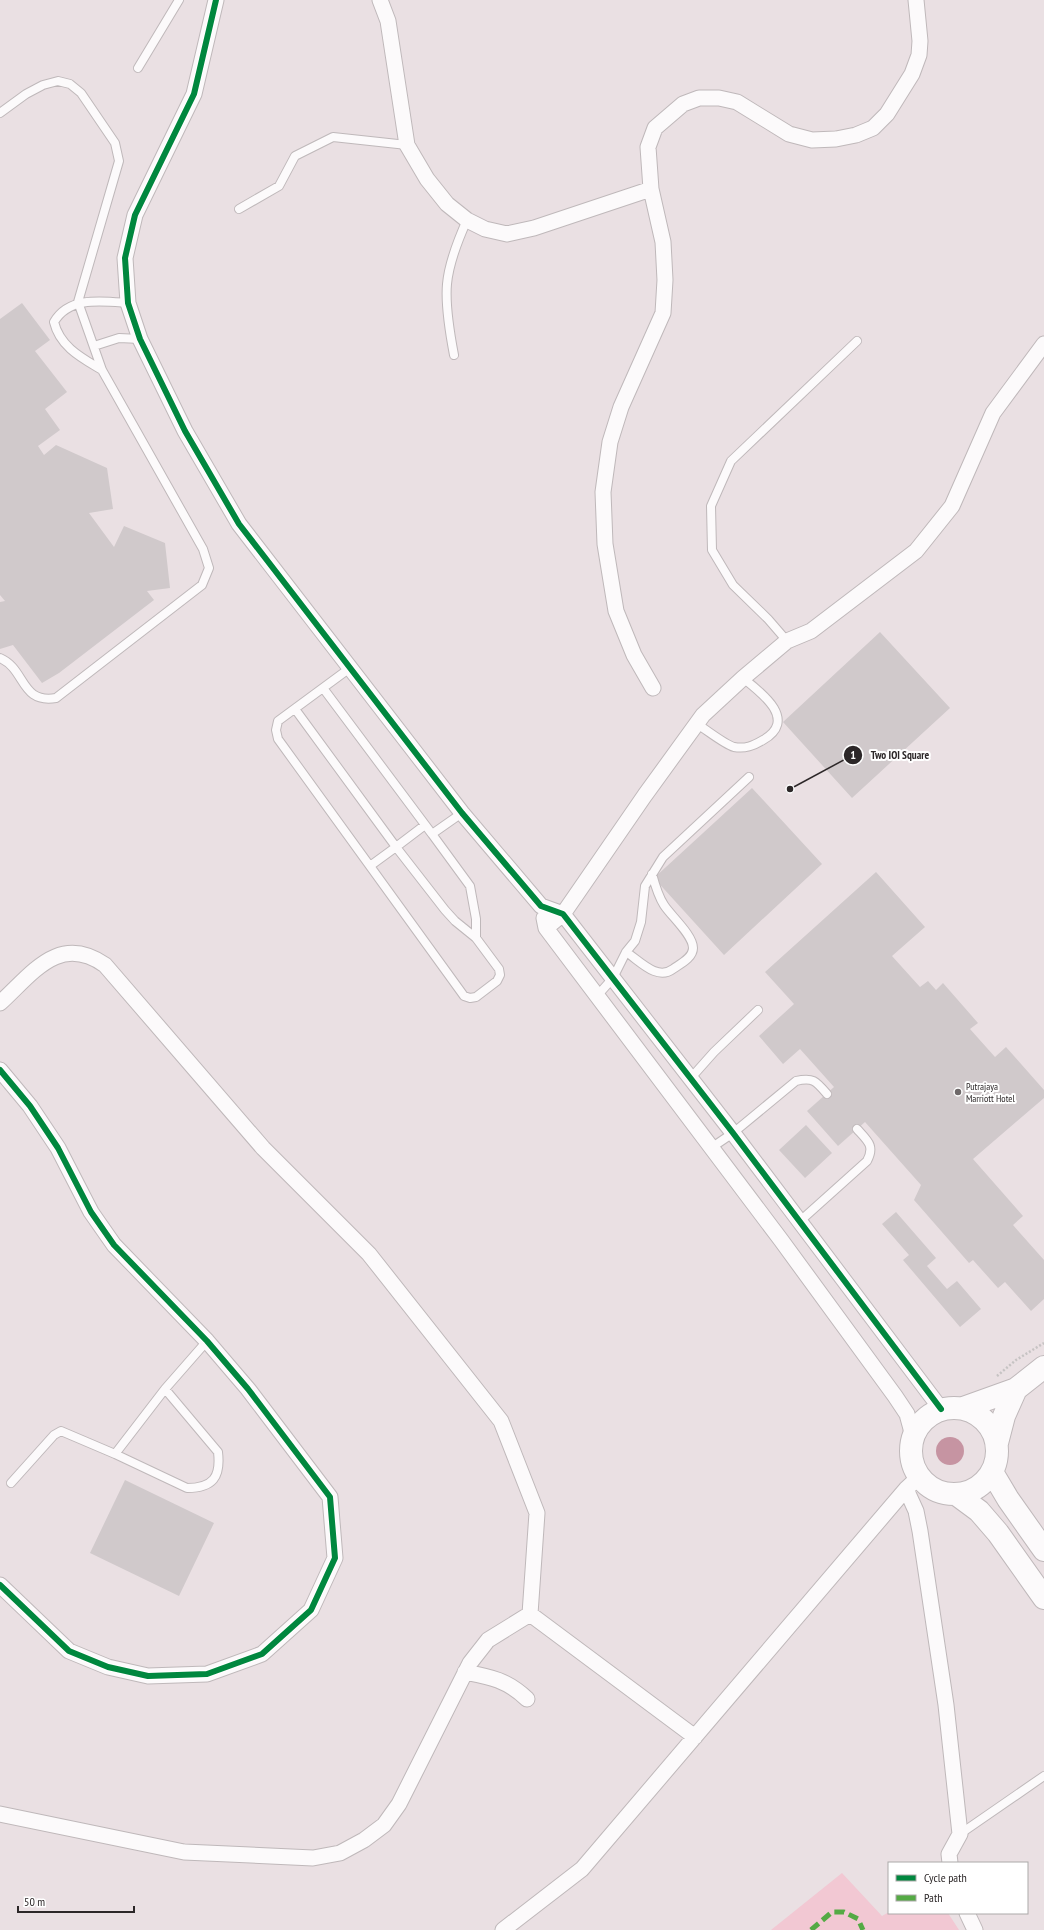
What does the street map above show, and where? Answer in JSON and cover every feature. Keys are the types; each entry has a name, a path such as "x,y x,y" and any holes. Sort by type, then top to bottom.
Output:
{"street":[{"path":"216,0 194,94 135,215 125,258 128,303 140,339 185,431 239,524 462,813 542,906 563,914 800,1222 941,1409"},
{"path":"380,0 388,21 406,144 427,179 443,199 466,220 485,229 507,234 534,228 651,189"},
{"path":"653,688 634,656 616,611 605,544 603,492 610,442 621,406 662,313 665,280 663,242 651,189 648,147 655,128 682,104 699,98 720,98 737,102 789,134 812,140 836,139 873,128 887,114 912,74 919,55 920,41 916,0"},
{"path":"546,928 563,914 644,796 704,715 743,678 787,641 811,631 916,551 952,506 993,413 1044,344"},
{"path":"542,906 546,928 711,1148 907,1414 913,1436 911,1450 916,1511 946,1705 960,1834 949,1854 950,1862"},
{"path":"0,1004 48,960 62,953 77,953 93,957 105,965 263,1148 370,1254 501,1421 537,1513 530,1614"},
{"path":"0,1070 30,1106 58,1148 91,1212 114,1244 207,1342 248,1389 330,1497 335,1558 311,1610 262,1654 207,1674 148,1676 108,1667 69,1651 0,1585"},
{"path":"913,1436 929,1415 941,1409 963,1408 1016,1389 1042,1374"},
{"path":"913,1483 927,1484 945,1493 956,1494 976,1488 985,1481 992,1472 996,1463 997,1443 1004,1416 1016,1389"},
{"path":"963,1408 980,1416 991,1428 997,1443"},
{"path":"992,1472 1008,1500 1044,1550"},
{"path":"503,1930 582,1869 913,1483"},
{"path":"956,1494 979,1511 998,1533 1043,1596"},
{"path":"0,1814 184,1852 314,1858 340,1854 364,1840 384,1825 400,1804 465,1672 488,1640 530,1614"},
{"path":"530,1614 695,1737"},
{"path":"465,1672 503,1681 512,1686 527,1699"},
{"path":"966,1914 974,1930"}],"lane":[{"path":"138,68 179,0"},
{"path":"0,114 26,94 43,85 58,82 70,84 81,93 115,143 119,160 78,302 102,370 203,549 209,568 202,585 56,698 45,700 34,696 7,661 0,658"},
{"path":"239,209 278,186 295,156 333,137 406,144"},
{"path":"454,355 450,328 447,285 456,246 466,220"},
{"path":"102,370 74,353 56,331 54,322 59,313 78,302 104,301 128,303"},
{"path":"94,346 119,338 140,339"},
{"path":"787,641 768,619 733,585 712,550 711,506 730,461 857,341"},
{"path":"295,709 396,847 445,910 455,921 476,938 499,969 500,975 497,981 476,997 470,998 464,996 278,739 276,730 278,721 350,668"},
{"path":"697,724 732,746 745,748 771,736 777,725 777,715 770,702 743,678"},
{"path":"323,688 470,886 476,919 476,938"},
{"path":"597,996 613,978 626,952 635,940 641,922 645,886 663,857 749,777"},
{"path":"432,834 462,813"},
{"path":"370,866 425,824"},
{"path":"626,952 650,970 667,974 690,957 693,948 691,939 664,905 652,874"},
{"path":"690,1079 714,1052 758,1010"},
{"path":"711,1148 732,1133 796,1081 808,1078 817,1082 826,1094"},
{"path":"800,1222 867,1161 872,1153 869,1143 857,1129"},
{"path":"115,1454 166,1389 207,1342"},
{"path":"11,1483 54,1435 61,1431 115,1454 187,1488 200,1488 209,1484 217,1474 219,1462 218,1452 166,1389"},
{"path":"960,1834 1044,1776"}],"shaded area":[{"path":"950,1437 960,1441 964,1451 960,1461 950,1465 940,1461 936,1451 940,1441"},
{"path":"842,1873 882,1916 888,1913 888,1914 949,1914 959,1930 771,1930"}],"building":[{"path":"22,303 50,340 35,351 67,392 45,409 60,430 38,446 44,455 56,445 107,468 113,509 89,513 114,547 124,526 165,543 170,588 147,591 154,600 59,673 42,683 13,645 0,649 0,602 5,601 0,595 0,319"},
{"path":"880,632 950,708 852,798 783,722"},
{"path":"752,788 822,864 724,955 654,878"},
{"path":"876,872 925,927 892,956 920,987 928,981 936,990 943,983 978,1023 970,1029 995,1057 1006,1047 1044,1090 1044,1098 973,1159 1023,1216 1013,1225 1044,1260 1044,1299 1031,1311 1005,1282 998,1288 973,1260 969,1263 914,1200 921,1185 865,1122 838,1146 807,1111 834,1087 800,1049 783,1064 759,1036 794,1004 765,972"},
{"path":"806,1125 832,1153 805,1178 779,1150"},
{"path":"896,1212 936,1258 927,1266 947,1289 957,1281 981,1309 960,1327 903,1260 909,1255 882,1224"},
{"path":"125,1480 214,1523 179,1596 90,1553"}],"marked path":[{"path":"811,1930 832,1912 844,1912 858,1919 863,1930"}],"cycle path":[{"path":"216,0 194,94 135,215 125,258 128,303 140,339 185,431 239,524 462,813 541,906 563,914 733,1133 941,1409"},
{"path":"0,1070 30,1106 58,1148 91,1212 114,1245 207,1341 248,1389 330,1497 335,1558 311,1610 262,1654 207,1674 148,1676 108,1667 69,1651 0,1585"}],"place":[{"name":"Two IOI Square","path":"790,789"},
{"name":"Putrajaya Marriott Hotel","path":"958,1092"}]}
